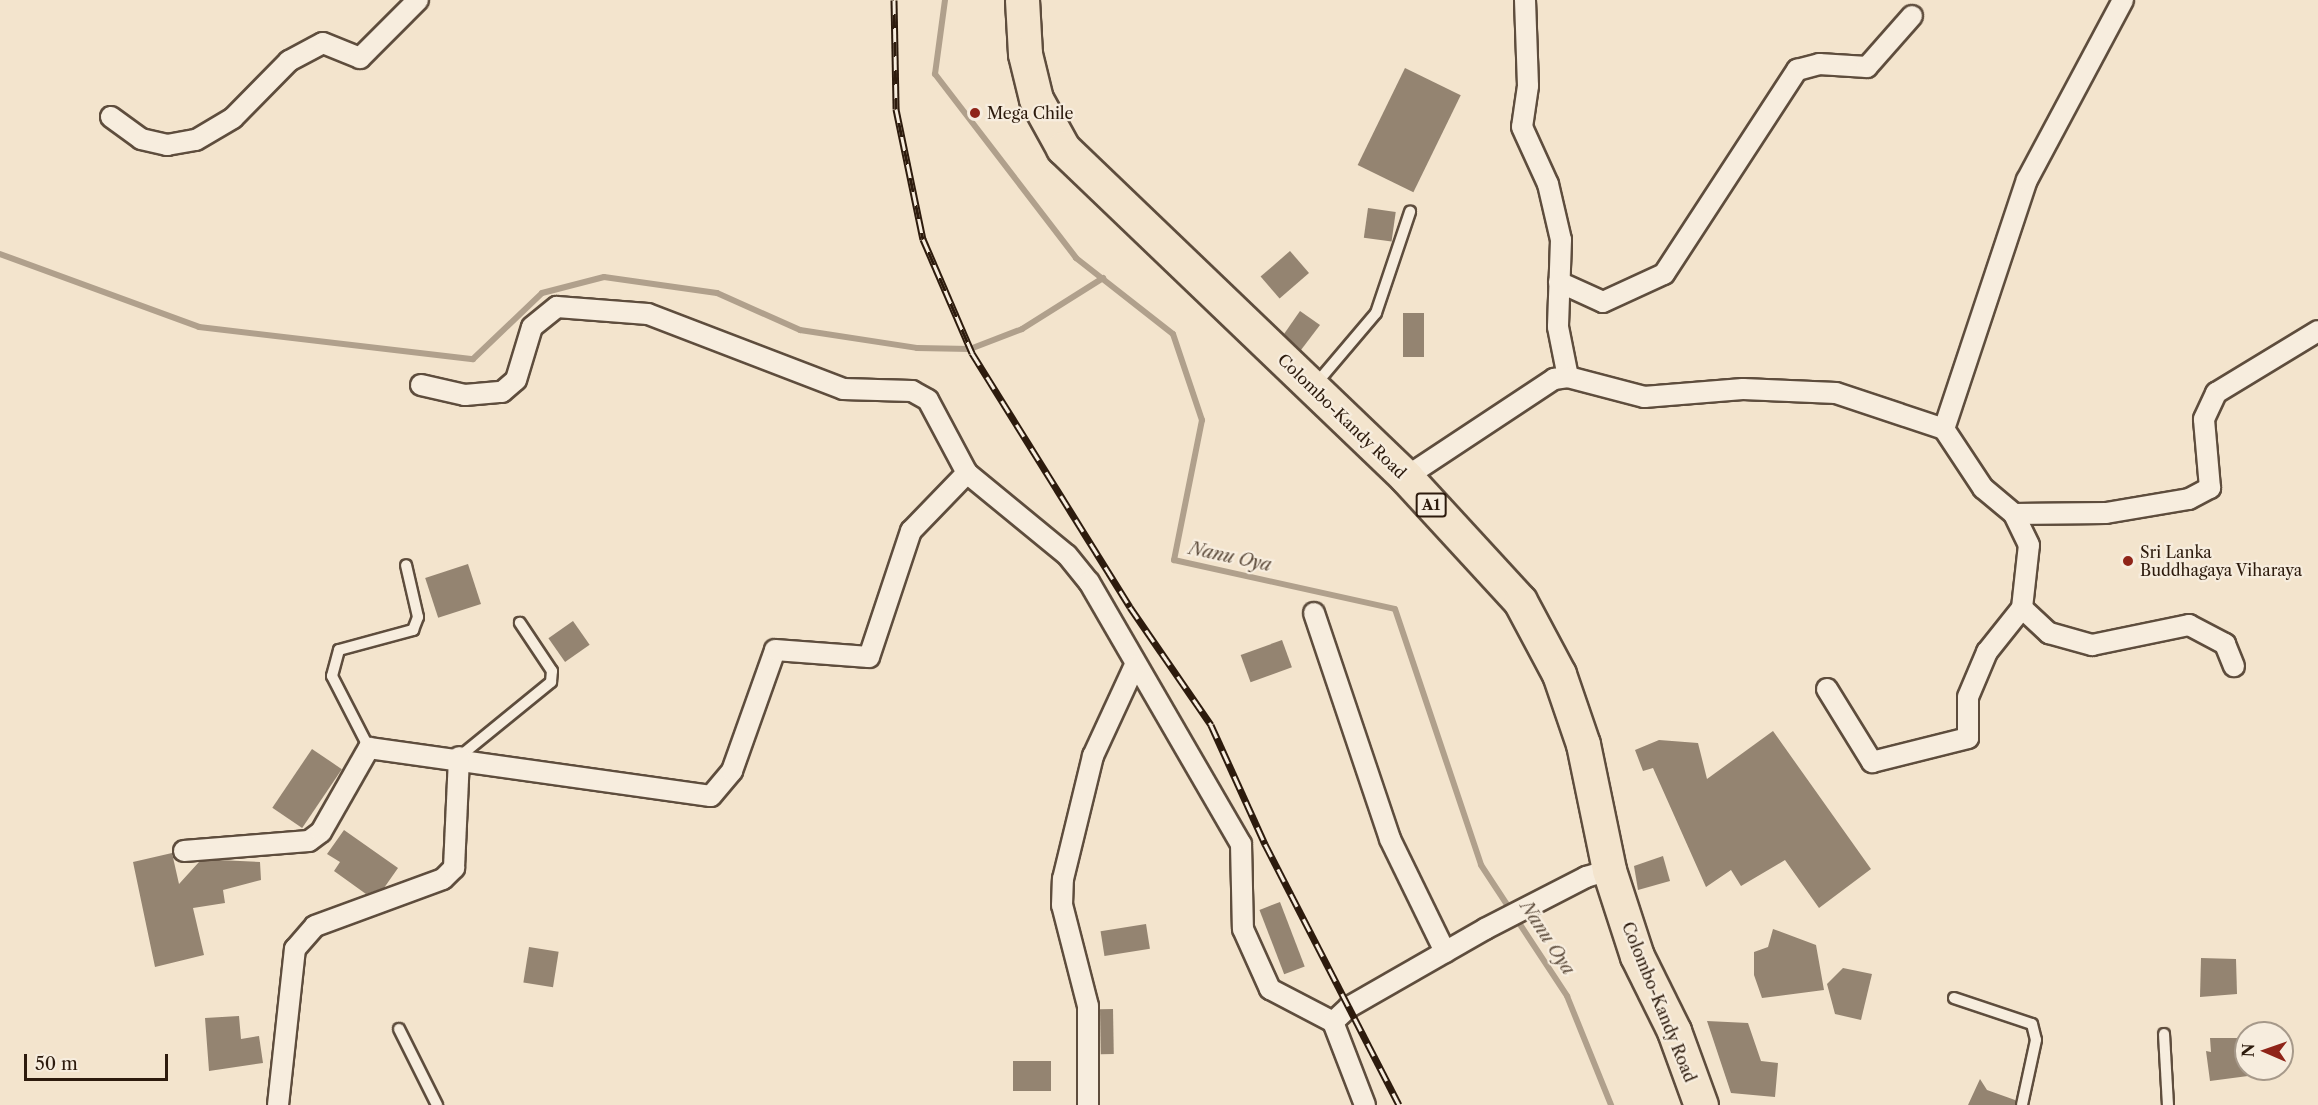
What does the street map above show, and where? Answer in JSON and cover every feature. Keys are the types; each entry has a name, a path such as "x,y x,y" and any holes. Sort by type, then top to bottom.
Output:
{"highway":[{"name":"Colombo-Kandy Road","path":"1022,0 1025,54 1036,99 1063,148 1406,477 1520,602 1559,674 1583,744 1609,870 1637,956 1674,1031 1701,1105"}],"street":[{"path":"111,117 141,139 167,145 196,140 233,118 289,61 323,43 360,58 418,0"},
{"path":"1526,0 1528,86 1522,127 1548,184 1561,240 1558,327 1568,377"},
{"path":"1944,429 2027,180 2123,0"},
{"path":"1559,282 1602,302 1664,274 1797,70 1819,64 1867,67 1912,16"},
{"path":"421,385 465,394 502,392 516,380 532,327 557,307 648,314 843,389 912,391 928,400 967,473 1067,555 1089,582 1135,665 1241,844 1243,929 1270,989 1333,1022 1365,1105"},
{"path":"2014,514 2106,513 2189,499 2210,488 2204,419 2216,393 2318,331"},
{"path":"1406,477 1554,380 1568,377 1644,397 1743,389 1836,393 1944,429 1983,488 2014,514 2029,545 2022,608 1987,652 1968,697 1968,738 1872,762 1827,689"},
{"path":"184,851 309,841 321,832 369,748 459,758 711,796 732,771 775,650 869,657 911,531 967,473"},
{"path":"2022,608 2049,633 2092,645 2189,625 2225,644 2234,666"},
{"path":"1314,613 1390,839 1445,952"},
{"path":"1088,1105 1088,1006 1062,905 1063,879 1093,756 1135,665"},
{"path":"279,1105 295,949 315,926 443,879 454,868 459,758"},
{"path":"1333,1022 1485,929 1609,870"}],"lane":[{"path":"1312,388 1376,313 1410,212"},
{"path":"369,748 332,676 339,650 413,630 418,617 406,565"},
{"path":"459,758 550,682 552,671 520,622"},
{"path":"1954,998 2032,1024 2036,1040 2022,1105"},
{"path":"399,1029 437,1105"},
{"path":"2164,1034 2168,1105"}],"building":[{"path":"1405,68 1461,95 1413,192 1358,165"},
{"path":"1368,208 1396,212 1392,242 1364,238"},
{"path":"1290,251 1309,273 1280,298 1261,277"},
{"path":"1300,311 1320,325 1301,350 1284,334"},
{"path":"1403,313 1424,313 1424,357 1403,357"},
{"path":"468,564 481,604 438,618 425,578"},
{"path":"573,621 590,645 565,662 548,638"},
{"path":"1282,640 1292,667 1251,682 1241,655"},
{"path":"1773,731 1871,869 1819,908 1785,860 1741,886 1731,870 1706,887 1653,768 1643,771 1635,750 1659,740 1698,743 1707,779"},
{"path":"312,749 342,769 302,828 272,808"},
{"path":"344,830 398,868 384,888 366,894 334,871 340,862 327,854"},
{"path":"172,853 179,884 199,862 219,860 260,862 261,880 223,890 225,903 193,908 204,955 155,967 133,862"},
{"path":"1663,856 1670,881 1638,890 1634,866"},
{"path":"1280,902 1305,966 1284,974 1259,910"},
{"path":"1146,924 1150,949 1104,956 1101,931"},
{"path":"1773,929 1816,945 1824,990 1762,998 1754,975 1754,952 1768,947"},
{"path":"529,947 559,952 553,987 523,983"},
{"path":"2201,958 2236,959 2237,994 2200,997"},
{"path":"1843,968 1872,974 1861,1020 1835,1014 1827,984"},
{"path":"1100,1009 1113,1009 1114,1054 1101,1054"},
{"path":"239,1016 241,1039 259,1036 263,1063 209,1071 205,1018"},
{"path":"1707,1021 1748,1023 1761,1061 1778,1063 1775,1097 1731,1093"},
{"path":"2210,1038 2234,1038 2234,1078 2210,1081 2206,1051 2211,1052"},
{"path":"1013,1061 1051,1061 1051,1091 1013,1091"},
{"path":"1980,1079 1987,1090 2015,1100 2015,1105 1968,1105"}],"waterway":[{"name":"Nanu Oya","path":"945,0 935,74 1076,258 1173,334 1202,420 1174,560 1395,609 1481,865 1567,996 1611,1105"},
{"path":"0,254 199,327 473,359 542,293 604,277 717,293 800,330 917,348 970,349 1022,329 1103,278"}],"railway":[{"path":"894,0 896,109 923,239 972,353 1130,607 1211,725 1265,844 1399,1105"}],"place":[{"name":"Mega Chile","path":"975,113"},
{"name":"Sri Lanka Buddhagaya Viharaya","path":"2128,561"}]}
